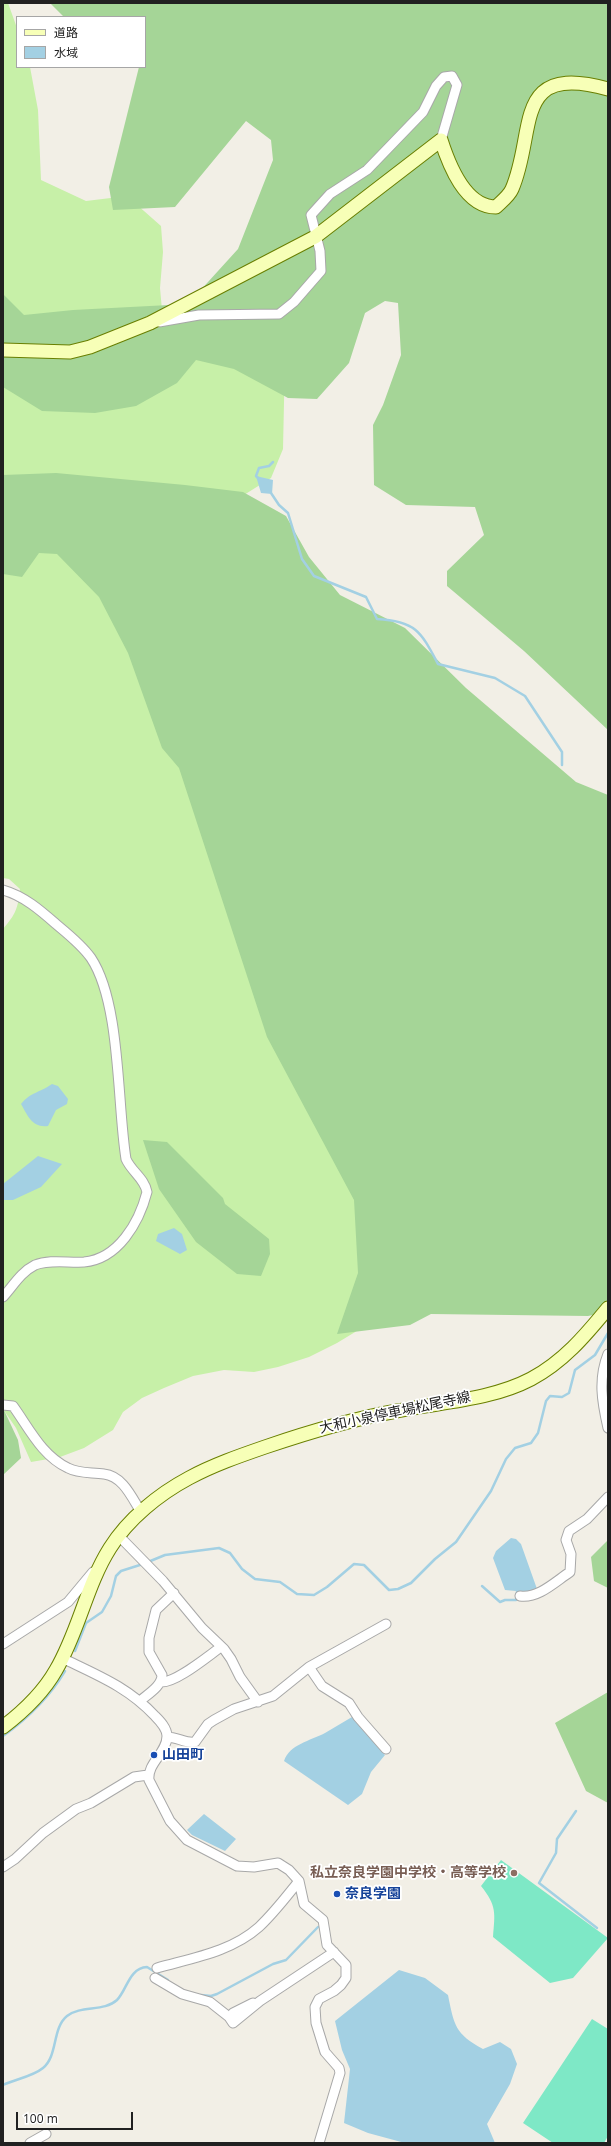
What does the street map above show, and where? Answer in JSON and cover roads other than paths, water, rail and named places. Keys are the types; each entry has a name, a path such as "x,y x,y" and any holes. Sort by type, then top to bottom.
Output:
{"street":[{"path":"150,323 199,315 279,314 294,302 321,271 320,251 315,237 311,215 313,211 330,194 367,170 423,112 436,86 444,77 452,76 457,85 441,140 448,164 460,184 477,201 487,207 496,207 512,191 528,123 537,98 548,89 560,83 583,82 608,89"},
{"path":"3,350 70,352 90,347 150,323 315,237 441,140"},
{"path":"3,890 21,898 45,914 84,949 96,967 111,1019 126,1159 130,1167 146,1186 147,1192 129,1232 120,1245 109,1255 98,1260 84,1262 48,1262 37,1265 21,1276 3,1297"},
{"name":"大和小泉停車場松尾寺線","path":"3,1727 39,1694 62,1658 104,1558 119,1536 141,1512 188,1478 238,1457 314,1430 352,1420 483,1395 528,1380 563,1358 606,1313"},
{"path":"608,1354 604,1364 601,1390 608,1428"},
{"path":"3,1405 13,1406 41,1446 56,1461 77,1472 106,1474 121,1482 141,1512"},
{"path":"520,1596 526,1597 540,1592 570,1572 571,1554 566,1540 568,1531 587,1519 608,1497"},
{"path":"119,1536 174,1594 221,1647 231,1659 240,1677 258,1702"},
{"path":"3,1644 68,1602 104,1558"},
{"path":"161,1682 162,1675 149,1652 149,1638 156,1610 174,1594"},
{"path":"167,1737 177,1737 187,1742 195,1742 208,1724 214,1720 234,1709 273,1696 309,1666 386,1624"},
{"path":"140,1701 161,1682 166,1682 175,1678 221,1647"},
{"path":"62,1658 126,1690 140,1701 164,1726 167,1737 165,1747 148,1774 150,1785 170,1821 187,1840 237,1866 254,1867 278,1863 289,1870 299,1881 304,1904 322,1920 327,1946 346,1965 346,1978 338,1988 319,2000 315,2007 316,2023 325,2052 339,2068 340,2073 319,2143"},
{"path":"309,1666 322,1686 347,1700 358,1717 386,1749"},
{"path":"3,1867 15,1859 43,1833 76,1809 91,1804 134,1777 148,1774"},
{"path":"157,1968 220,1950 241,1940 270,1917 299,1881"},
{"path":"155,1978 182,1994 210,2002 229,2016 233,2023 260,2001 334,1952"},
{"path":"233,2013 260,2001"},
{"path":"30,2143 46,2134"}],"water":[{"path":"256,476 273,480 272,494 261,493"},
{"path":"52,1084 58,1086 68,1099 67,1104 56,1110 48,1126 38,1125 28,1117 21,1104 32,1095"},
{"path":"38,1156 62,1164 41,1187 13,1200 3,1200 3,1184"},
{"path":"174,1228 182,1234 187,1250 180,1254 156,1241 158,1234"},
{"path":"511,1538 516,1539 521,1544 537,1589 527,1592 505,1590 493,1558 496,1551"},
{"path":"352,1717 385,1755 371,1772 362,1794 348,1805 284,1761 287,1755 296,1747 325,1733"},
{"path":"204,1814 236,1839 225,1851 192,1835 187,1830"},
{"path":"399,1970 425,1978 448,1995 457,2028 474,2044 483,2049 500,2042 511,2049 517,2064 510,2084 487,2124 495,2143 405,2143 368,2133 344,2123 350,2069 342,2050 335,2021"}],"waterway":[{"path":"258,478 256,476 259,468 269,466 273,462"},
{"path":"271,493 279,505 288,513 302,559 314,576 366,597 377,619 401,622 416,630 422,636 438,664 495,678 525,696 562,752 562,765"},
{"path":"148,1562 165,1555 219,1548 230,1553 242,1569 255,1579 280,1582 297,1594 314,1595 327,1587 354,1564 364,1565 389,1590 398,1589 411,1583 435,1559 456,1542 491,1491 506,1459 515,1448 531,1443 538,1433 546,1401 550,1396 562,1397 569,1393 575,1370 595,1355 608,1333"},
{"path":"75,1651 86,1623 102,1612 111,1596 116,1576 121,1571 143,1564"},
{"path":"482,1586 500,1602 505,1600 516,1600 517,1592"},
{"path":"3,1736 21,1722 45,1699 65,1671"},
{"path":"576,1811 557,1839 556,1853 539,1883 597,1928"},
{"path":"201,1995 211,1996 217,1994 273,1964 286,1960 318,1927"},
{"path":"3,2085 34,2074 43,2068 48,2063 51,2056 62,2021 73,2013 112,2004 120,1996 132,1975 136,1971 147,1967 168,1980"}],"place":[{"name":"山田町","path":"154,1755"},
{"name":"私立奈良学園中学校・高等学校","path":"514,1873"},
{"name":"奈良学園","path":"337,1894"}]}
